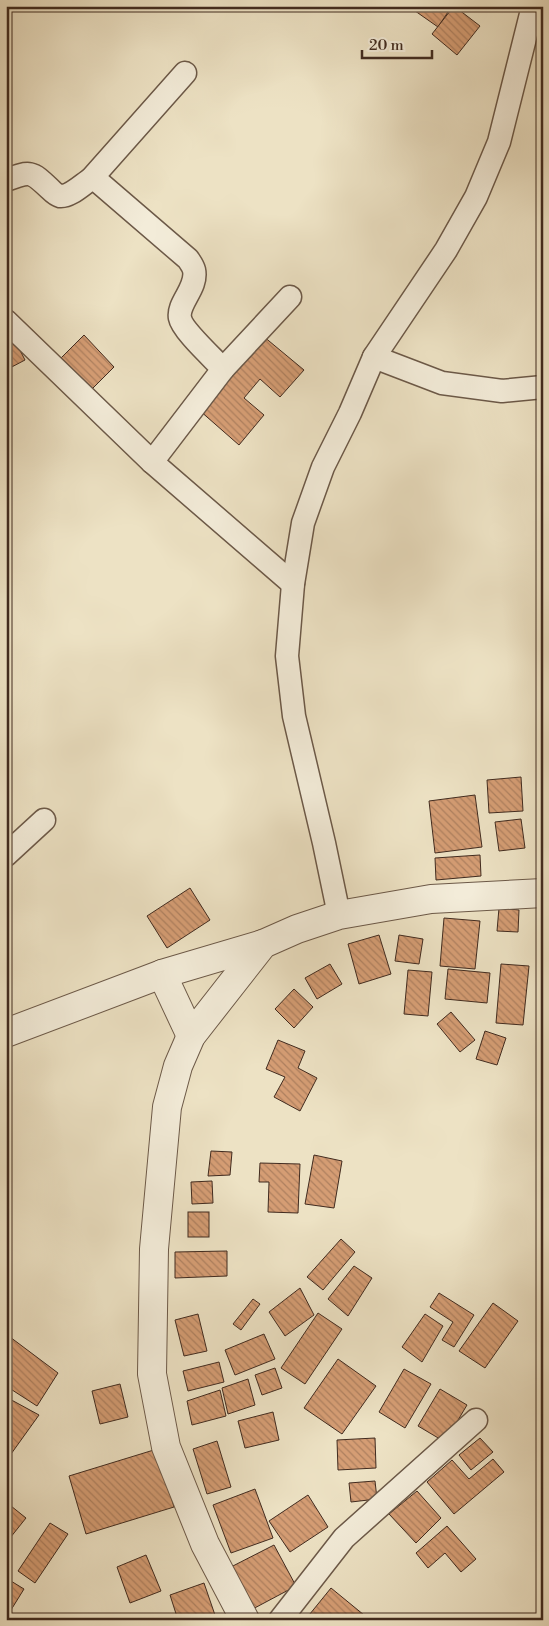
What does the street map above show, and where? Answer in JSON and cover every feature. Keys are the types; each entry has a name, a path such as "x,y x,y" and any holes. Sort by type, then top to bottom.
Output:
{"street":[{"path":"339,915 294,716 287,656 293,584 303,523 322,467 350,413 374,357 446,250 476,197 498,142 533,6"},
{"path":"6,180 29,173 36,176 60,196 67,195 91,179 185,73"},
{"path":"91,179 100,181 188,259 194,270 193,284 182,307 180,317 184,327 223,370"},
{"path":"152,462 223,370 290,297"},
{"path":"6,322 152,462 293,584"},
{"path":"374,357 442,383 502,391 543,387"},
{"path":"6,855 44,820"},
{"path":"6,1033 162,974 263,944 297,929 339,915 432,899 543,893"},
{"path":"245,1620 205,1544 166,1447 152,1374 154,1249 167,1107 178,1066 191,1036 263,944"},
{"path":"162,974 191,1036"},
{"path":"280,1620 344,1538 476,1420"}],"building":[{"path":"408,6 452,6 438,27"},
{"path":"454,6 480,26 457,55 432,34"},
{"path":"8,327 25,360 6,370 6,328"},
{"path":"84,335 114,367 86,395 55,364"},
{"path":"263,336 304,370 280,397 260,379 244,398 264,415 239,445 199,410"},
{"path":"521,777 523,811 489,813 487,780"},
{"path":"475,795 482,847 435,853 429,801"},
{"path":"521,819 525,848 499,851 495,822"},
{"path":"480,855 481,876 436,880 435,858"},
{"path":"190,888 210,920 167,948 147,916"},
{"path":"499,908 519,910 518,932 497,931"},
{"path":"444,918 480,921 475,969 440,966"},
{"path":"379,935 391,974 359,984 348,944"},
{"path":"399,935 423,939 419,964 395,961"},
{"path":"330,964 342,984 317,999 305,978"},
{"path":"501,964 529,966 523,1025 496,1023"},
{"path":"448,969 490,973 487,1003 445,999"},
{"path":"408,970 432,972 428,1016 404,1014"},
{"path":"294,989 313,1007 294,1028 275,1009"},
{"path":"451,1012 475,1040 460,1052 437,1024"},
{"path":"485,1031 506,1038 497,1065 476,1059"},
{"path":"278,1040 305,1051 298,1068 317,1078 300,1111 274,1097 285,1077 266,1069"},
{"path":"211,1151 232,1152 230,1175 208,1176"},
{"path":"314,1155 342,1161 334,1208 305,1204"},
{"path":"260,1163 300,1164 298,1213 268,1212 269,1182 259,1182"},
{"path":"212,1181 213,1203 192,1204 191,1182"},
{"path":"188,1212 209,1212 209,1237 188,1237"},
{"path":"341,1239 355,1252 323,1290 307,1277"},
{"path":"227,1251 227,1276 175,1278 175,1252"},
{"path":"354,1266 372,1278 348,1316 328,1299"},
{"path":"300,1288 314,1315 285,1336 269,1312"},
{"path":"439,1293 474,1315 454,1347 442,1340 453,1322 430,1307"},
{"path":"253,1299 260,1304 241,1330 233,1324"},
{"path":"493,1303 518,1321 485,1368 459,1351"},
{"path":"318,1313 342,1329 305,1384 281,1368"},
{"path":"198,1314 207,1351 184,1356 175,1320"},
{"path":"425,1314 443,1326 422,1362 402,1347"},
{"path":"6,1334 58,1373 37,1406 6,1386"},
{"path":"264,1334 275,1359 235,1375 225,1350"},
{"path":"338,1359 376,1386 342,1434 304,1408"},
{"path":"219,1362 224,1382 188,1391 183,1371"},
{"path":"275,1368 282,1388 262,1395 255,1375"},
{"path":"404,1369 431,1384 405,1428 379,1412"},
{"path":"248,1379 255,1405 228,1414 222,1388"},
{"path":"120,1384 128,1417 100,1424 92,1391"},
{"path":"440,1389 467,1405 445,1442 418,1426"},
{"path":"220,1390 226,1416 192,1425 187,1401"},
{"path":"6,1397 39,1415 6,1461"},
{"path":"273,1412 279,1440 245,1448 238,1421"},
{"path":"375,1438 376,1468 338,1470 337,1440"},
{"path":"480,1438 493,1452 471,1470 459,1455"},
{"path":"217,1441 231,1487 207,1494 193,1449"},
{"path":"157,1449 174,1507 86,1534 69,1476"},
{"path":"493,1459 504,1472 454,1514 427,1482 452,1460 469,1479"},
{"path":"375,1481 377,1499 351,1502 349,1483"},
{"path":"255,1489 273,1538 231,1553 213,1505"},
{"path":"417,1491 441,1518 416,1543 389,1514"},
{"path":"308,1495 328,1527 290,1552 269,1521"},
{"path":"6,1502 26,1518 6,1543"},
{"path":"50,1523 68,1534 35,1583 18,1571"},
{"path":"447,1526 476,1559 461,1572 445,1553 428,1568 416,1553"},
{"path":"274,1545 296,1586 249,1611 227,1569"},
{"path":"146,1555 161,1591 130,1603 117,1567"},
{"path":"6,1578 24,1589 6,1618"},
{"path":"204,1583 216,1618 178,1620 170,1595"},
{"path":"331,1588 364,1615 360,1620 305,1620"}]}
